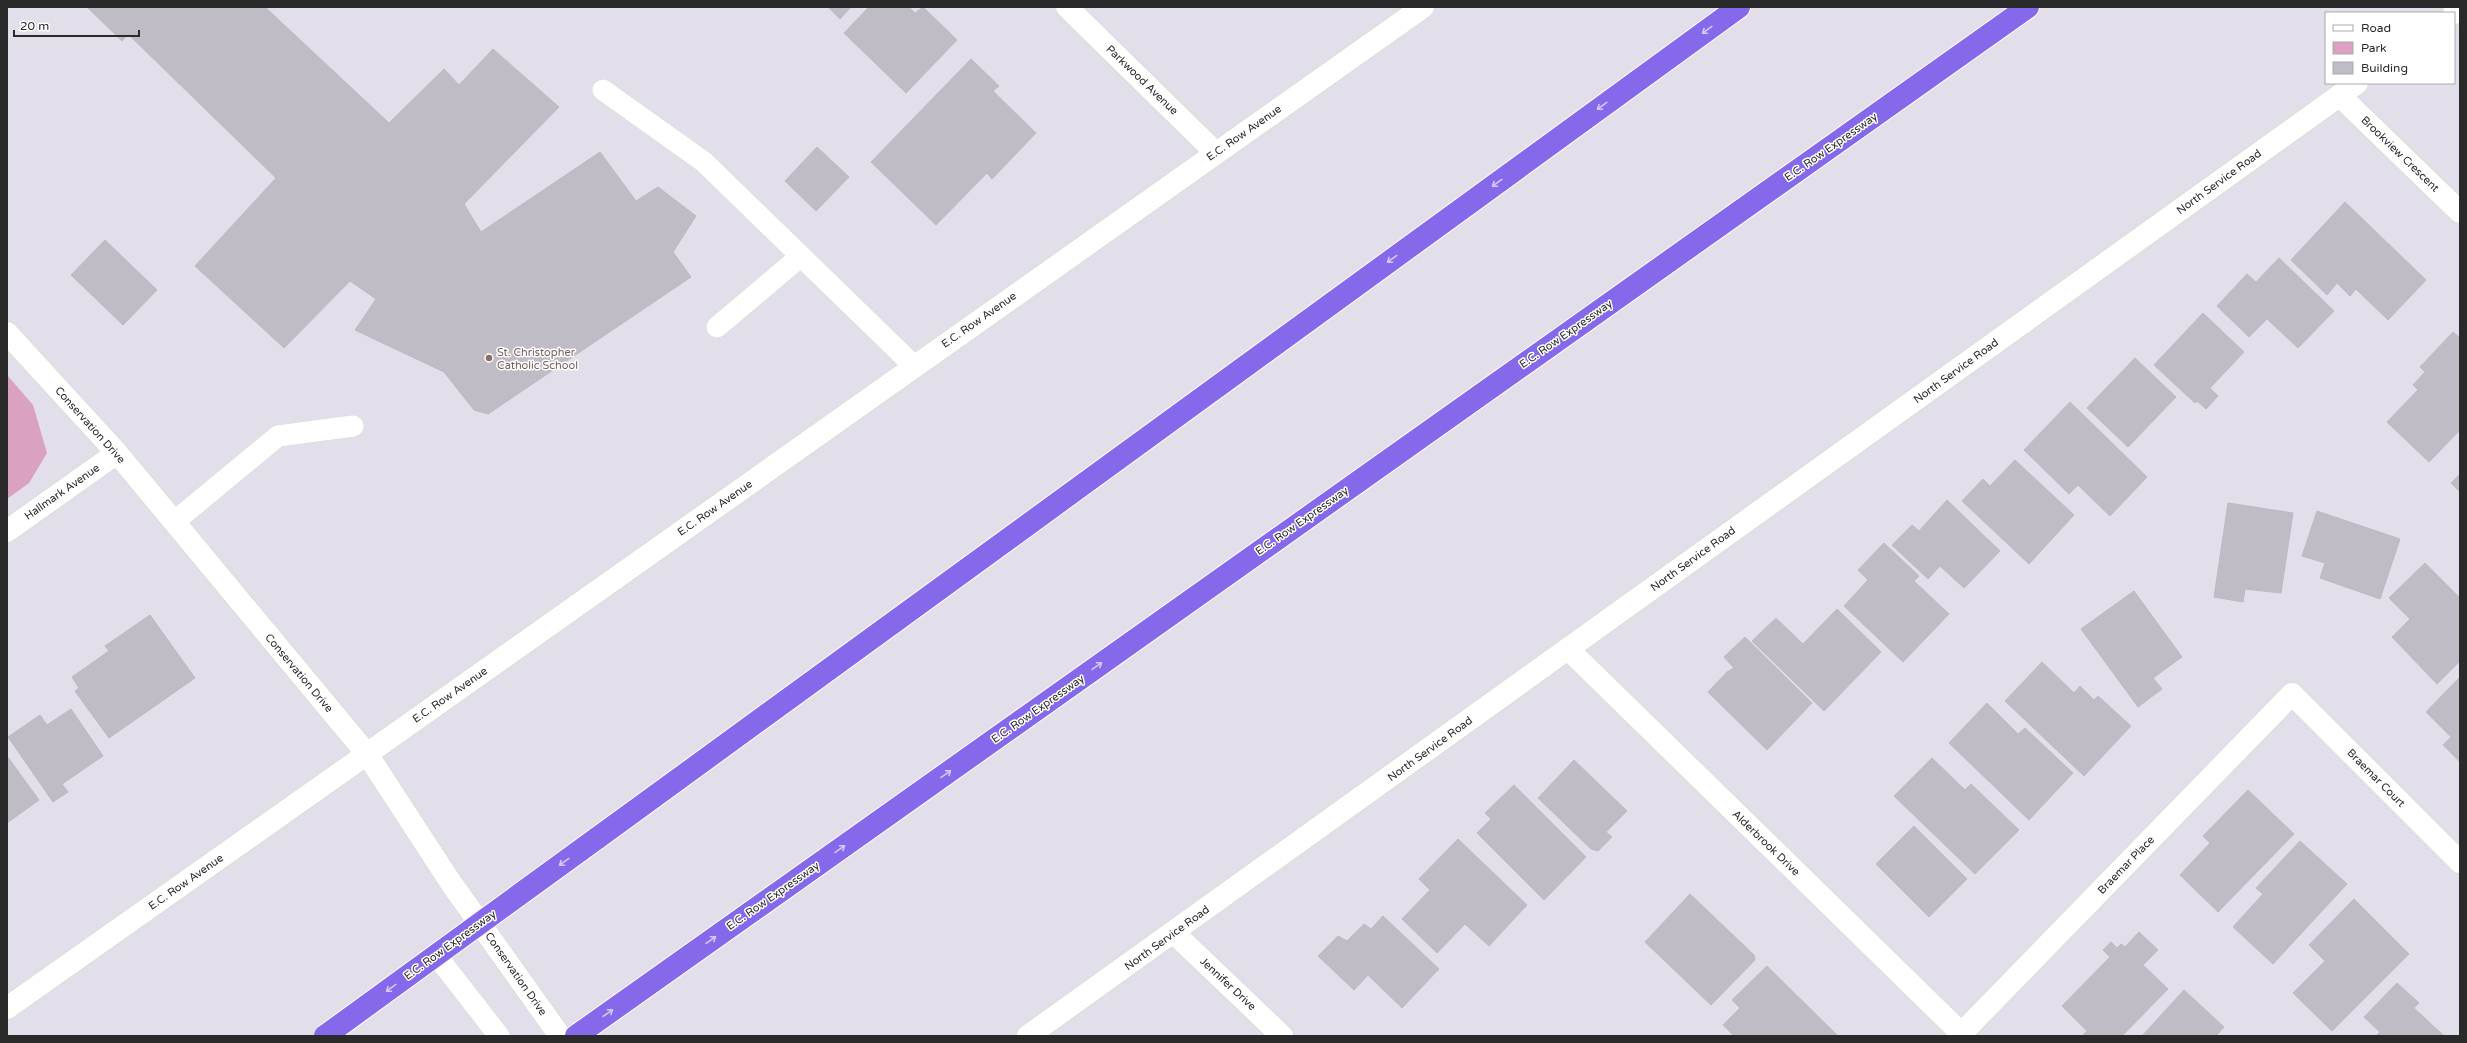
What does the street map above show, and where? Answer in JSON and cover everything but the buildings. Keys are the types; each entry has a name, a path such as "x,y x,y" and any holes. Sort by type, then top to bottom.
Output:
{"highway":[{"name":"E.C. Row Expressway","path":"325,1036 1739,7"},
{"name":"E.C. Row Expressway","path":"576,1036 2028,7"}],"street":[{"name":"Parkwood Avenue","path":"1067,7 1216,153"},
{"name":"E.C. Row Avenue","path":"7,1008 1423,7"},
{"name":"North Service Road","path":"1028,1036 1174,933 2356,84"},
{"name":"Brookview Crescent","path":"2340,96 2460,212"},
{"name":"Conservation Drive","path":"7,333 117,453 367,754 451,883 560,1036"},
{"name":"Hallmark Avenue","path":"7,531 117,453"},
{"name":"Alderbrook Drive","path":"1568,649 1962,1035"},
{"name":"Braemar Place","path":"1962,1035 2292,694"},
{"name":"Braemar Court","path":"2292,694 2460,862"},
{"name":"Jennifer Drive","path":"1174,933 1282,1036"}],"lane":[{"path":"603,90 704,162 914,366"},
{"path":"717,327 801,256"},
{"path":"174,522 278,436 353,426"},
{"path":"436,955 499,1036"}],"green space":[{"path":"7,375 33,405 47,453 29,483 7,499"}],"place":[{"name":"St. Christopher Catholic School","path":"489,358"}]}
